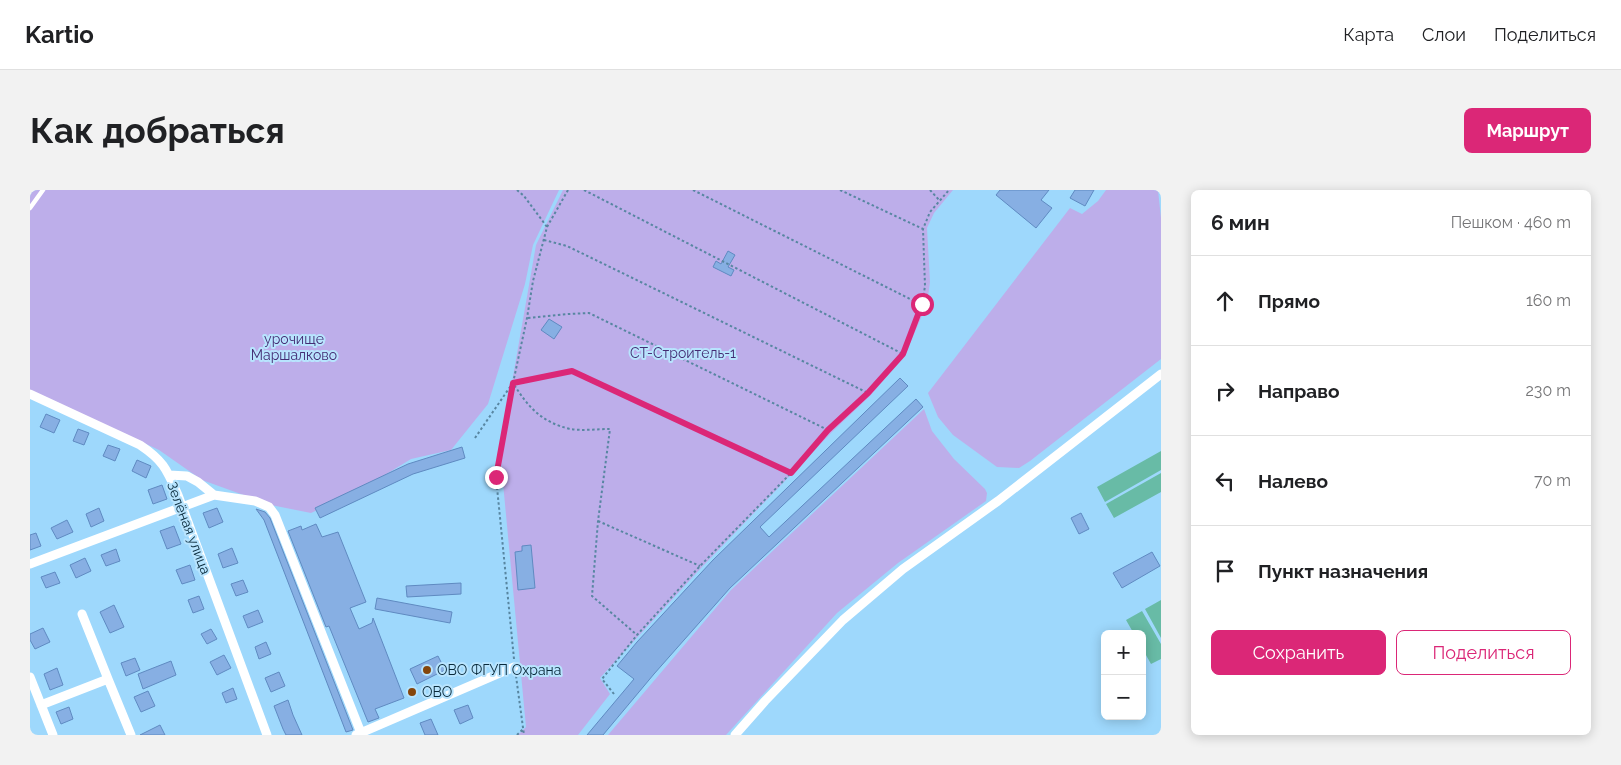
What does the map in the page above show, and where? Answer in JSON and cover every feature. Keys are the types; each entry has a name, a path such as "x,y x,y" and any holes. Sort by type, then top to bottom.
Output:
{"street":[{"path":"735,735 765,701 844,620 903,569 998,500 1161,374"},
{"name":"Зелёная улица","path":"30,394 140,445 155,455 165,466 267,735"},
{"path":"169,475 186,476 198,482 214,496"},
{"path":"30,564 214,496 255,501 270,507 275,515 359,734 514,667"},
{"path":"82,614 131,735"},
{"path":"30,677 54,735"},
{"path":"41,705 108,679"}],"lane":[{"path":"30,208 43,190"}],"path":[{"path":"517,190 524,196 547,227"},
{"path":"524,735 514,667 496,477 533,281 547,227 568,190"},
{"path":"584,190 903,354"},
{"path":"694,190 922,304"},
{"path":"840,190 923,229"},
{"path":"930,190 940,201"},
{"path":"614,694 602,679 637,635 700,566 791,473 828,430 868,393 903,354 922,304 925,286 923,229 930,212 949,190"},
{"path":"544,240 567,246 868,393"},
{"path":"527,318 589,313 828,430"},
{"path":"475,438 513,383 572,371 791,473"},
{"path":"513,383 527,405 542,417 571,429 610,429 598,521 592,596 637,635"},
{"path":"598,521 700,566"},
{"path":"517,735 523,729"}],"green space":[{"name":"урочище Маршалково","path":"30,190 559,190 533,245 525,284 488,404 451,450 411,459 362,489 311,513 271,505 202,480 159,450 30,390"},
{"name":"СТ-Строитель-1","path":"563,190 953,190 934,213 927,228 930,282 927,304 905,355 871,395 832,432 702,567 600,678 610,694 578,735 518,735 526,727 500,451 536,245"},
{"path":"1106,190 1158,190 1161,218 1161,359 1030,461 1019,468 997,467 953,435 938,417 928,393 1070,208 1082,214 1098,201"},
{"path":"924,409 932,431 954,459 985,489 987,493 986,501 898,563 837,613 726,735 608,735 731,590"}],"shaded area":[{"path":"1161,451 1161,470 1105,502 1097,487"},
{"path":"1161,473 1161,492 1114,518 1106,504"},
{"path":"1161,600 1161,638 1145,609"},
{"path":"1142,611 1161,644 1161,659 1151,664 1146,655 1146,630 1132,630 1126,620"}],"building":[{"path":"1000,190 1049,190 1041,200 1052,208 1036,228 996,195"},
{"path":"1075,190 1094,190 1085,206 1070,198"},
{"path":"728,251 735,255 728,267 734,270 731,276 713,267 716,261 721,264"},
{"path":"549,319 562,327 554,339 541,330"},
{"path":"900,378 908,386 760,527 769,537 916,399 923,407 730,588 603,735 587,735 634,679 617,666 637,642 713,560"},
{"path":"46,414 60,420 54,433 40,427"},
{"path":"78,429 89,433 84,445 73,441"},
{"path":"108,445 120,449 115,461 103,456"},
{"path":"462,447 465,458 413,474 320,518 315,508 408,464"},
{"path":"137,460 151,466 146,478 132,471"},
{"path":"162,485 167,499 153,504 148,490"},
{"path":"99,508 104,521 91,527 86,514"},
{"path":"217,508 223,522 209,528 203,513"},
{"path":"256,509 265,512 270,518 353,730 346,732 264,520"},
{"path":"1081,513 1089,529 1079,534 1071,518"},
{"path":"67,520 73,532 57,539 51,528"},
{"path":"316,524 322,537 338,532 366,602 350,608 359,629 372,623 373,618 404,698 375,709 379,718 368,722 329,626 326,627 288,531 301,526 302,530"},
{"path":"174,526 181,544 167,549 160,531"},
{"path":"36,533 41,546 30,550 30,535"},
{"path":"531,545 535,588 518,590 515,552 522,551 522,546"},
{"path":"232,548 238,563 223,568 218,554"},
{"path":"116,549 120,561 106,566 101,555"},
{"path":"1152,552 1160,566 1122,588 1113,573"},
{"path":"85,558 91,571 76,578 70,565"},
{"path":"190,565 195,580 182,584 176,570"},
{"path":"55,572 60,583 46,588 41,577"},
{"path":"243,580 248,592 236,596 231,584"},
{"path":"461,583 461,594 407,597 406,586"},
{"path":"199,596 204,609 193,613 188,600"},
{"path":"377,598 452,612 450,623 375,609"},
{"path":"114,605 124,627 110,633 100,612"},
{"path":"258,610 263,622 248,628 243,616"},
{"path":"43,628 50,642 35,649 30,640 30,634"},
{"path":"211,629 217,639 207,644 201,634"},
{"path":"266,642 271,654 259,659 255,647"},
{"path":"224,655 231,668 217,675 210,662"},
{"name":"ОВО ФГУП Охрана","path":"438,656 445,670 417,684 410,669"},
{"path":"135,658 140,670 126,676 121,663"},
{"path":"171,661 176,675 143,689 138,674"},
{"path":"57,668 63,685 50,690 44,674"},
{"path":"279,672 285,686 271,692 265,678"},
{"path":"233,688 237,699 226,703 222,693"},
{"path":"148,691 155,706 141,712 134,697"},
{"path":"288,700 302,735 286,735 283,729 274,706"},
{"path":"468,705 473,718 460,724 454,710"},
{"path":"69,707 73,719 61,724 56,712"},
{"path":"431,719 438,735 425,735 420,723"},
{"path":"160,725 165,735 140,735"}],"place":[{"name":"ОВО ФГУП Охрана","path":"427,670"},
{"name":"ОВО","path":"412,692"}],"route":[{"path":"496,477 513,383 572,371 791,473 828,430 868,393 903,354 922,304"}]}
